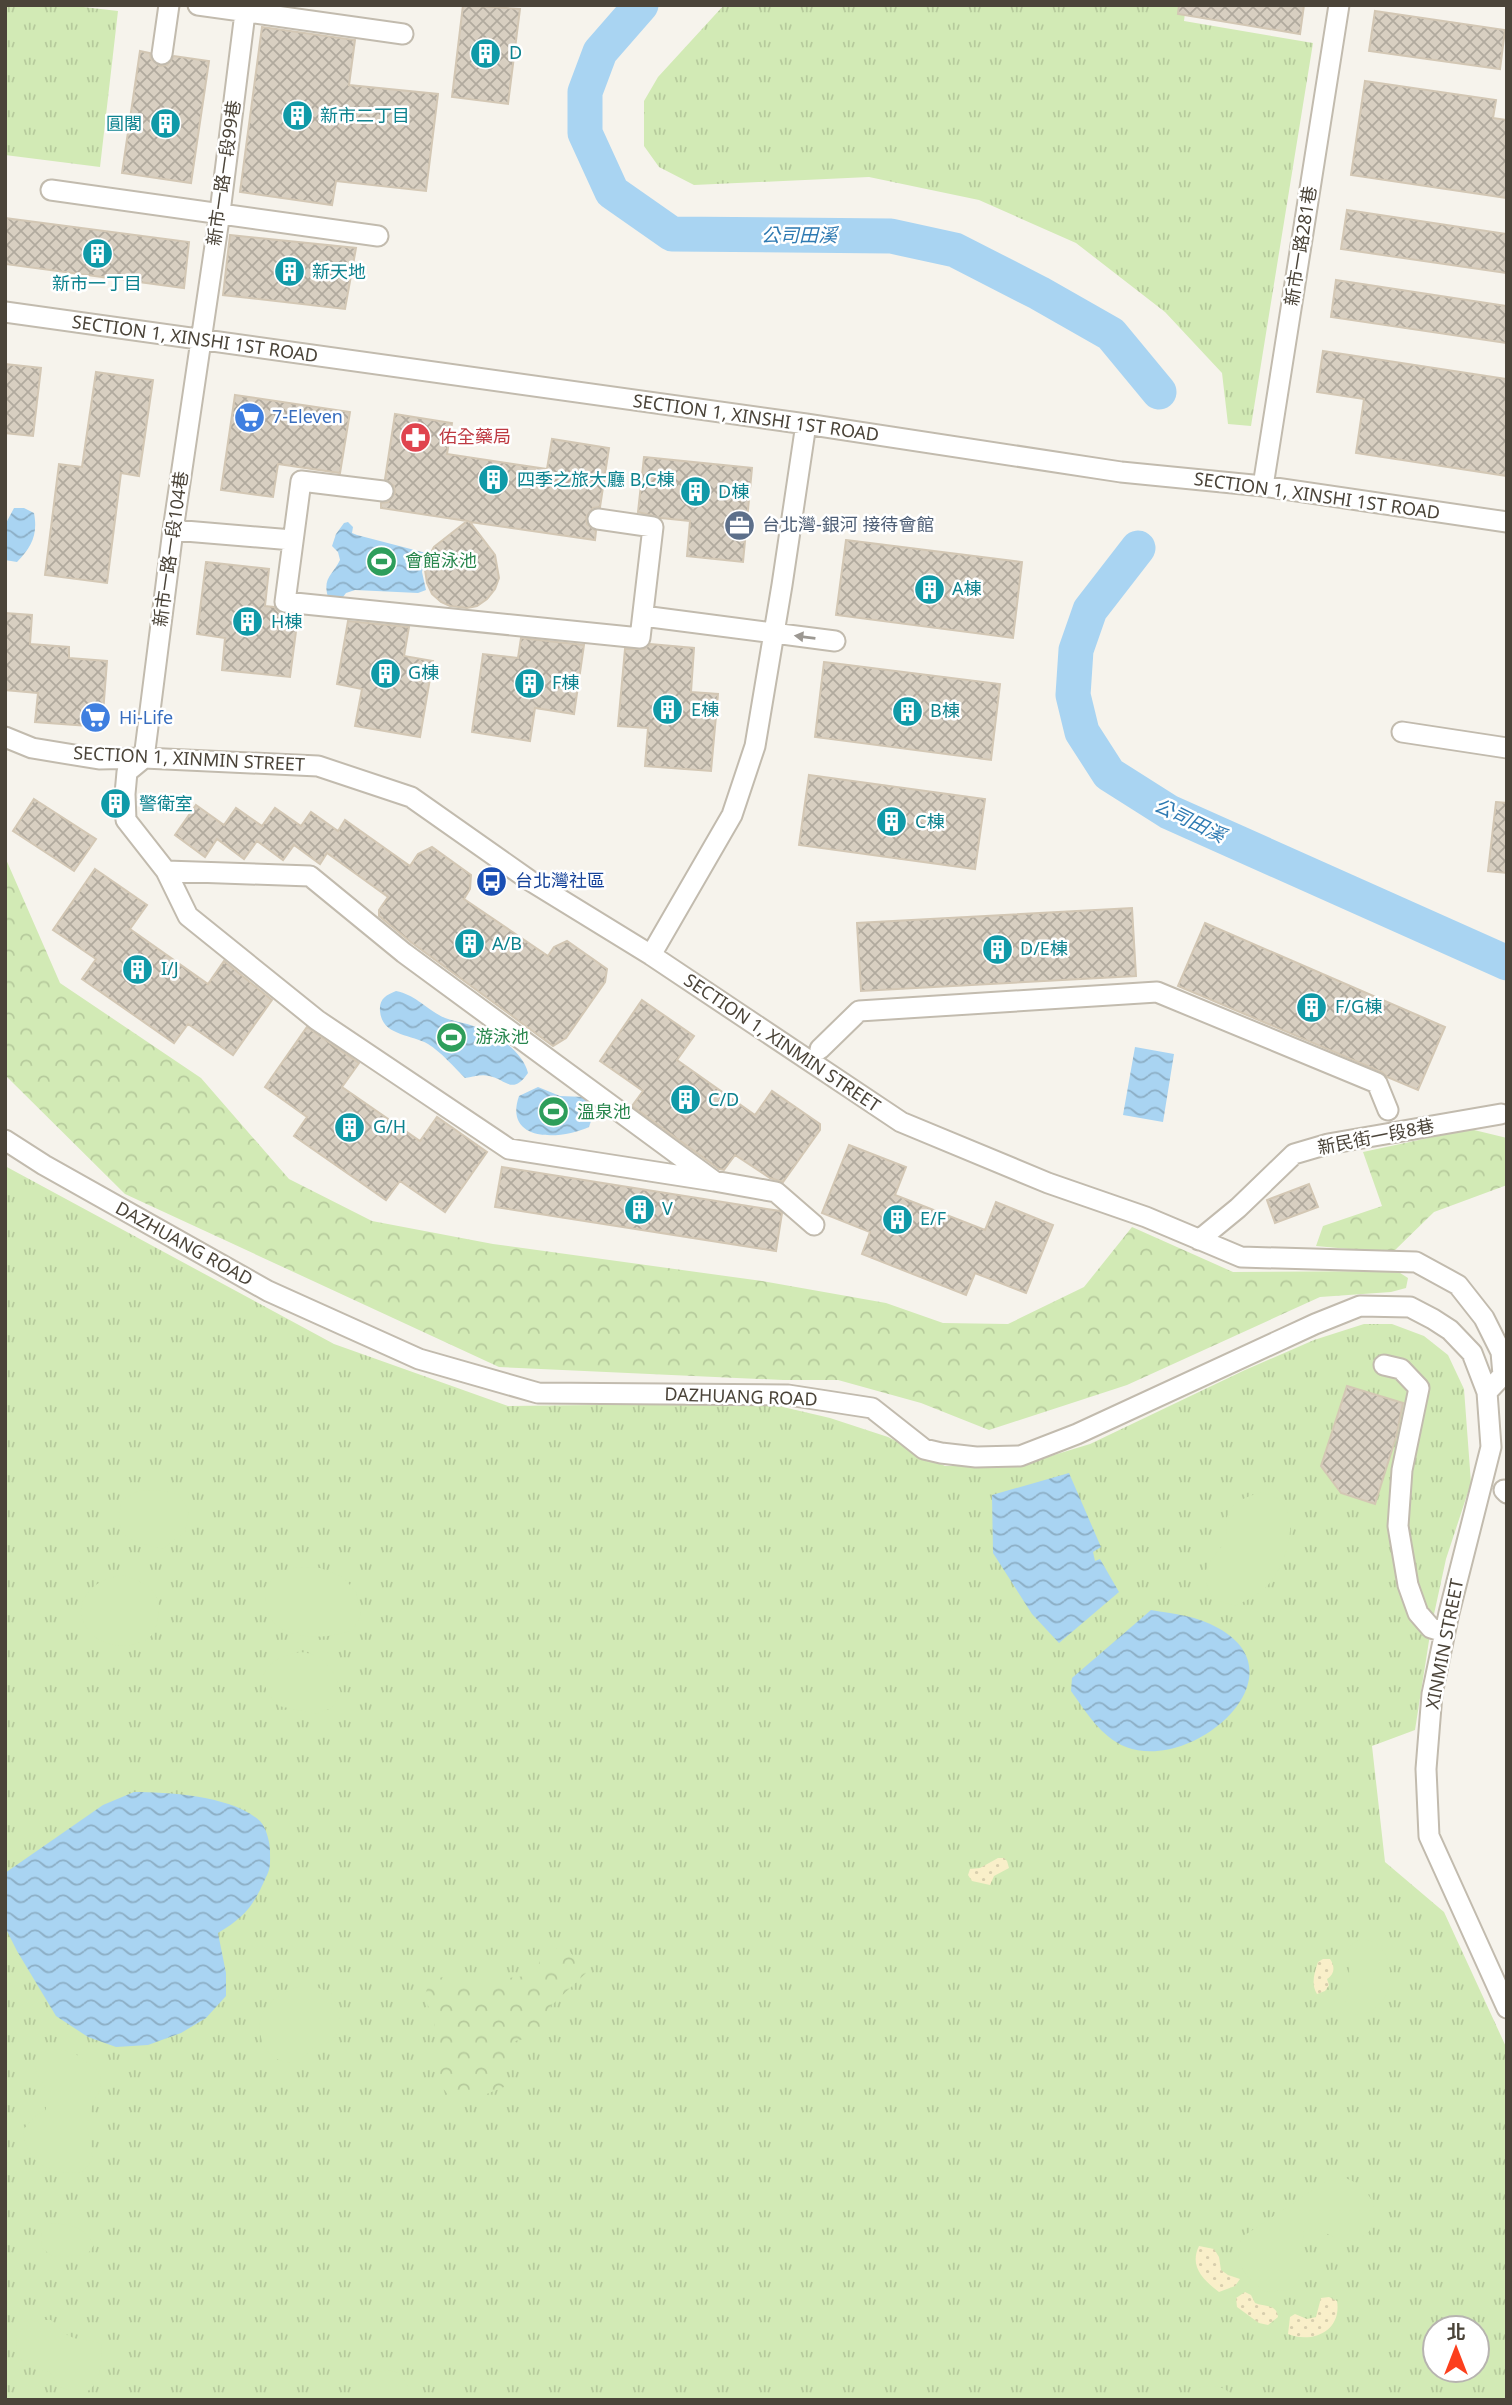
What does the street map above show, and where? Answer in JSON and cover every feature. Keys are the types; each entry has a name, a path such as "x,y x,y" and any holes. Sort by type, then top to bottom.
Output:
{"street":[{"path":"162,54 169,5"},
{"path":"198,5 245,8 403,34"},
{"name":"新市一路281巷","path":"1263,486 1339,5"},
{"name":"新市一路一段99巷","path":"200,339 220,212 245,8"},
{"path":"51,190 378,236"},
{"name":"SECTION 1, XINSHI 1ST ROAD","path":"5,312 1121,472 1263,486 1507,522"},
{"name":"新市一路一段104巷","path":"144,758 200,339"},
{"path":"651,956 732,814 755,746 806,425"},
{"path":"383,491 301,481 285,602 640,638 653,527 598,519"},
{"path":"173,530 292,540"},
{"path":"643,616 835,641"},
{"path":"1402,732 1507,748"},
{"name":"SECTION 1, XINMIN STREET","path":"5,737 32,748 99,759 144,758 318,766 411,797 529,880 651,956 901,1122 1048,1183 1146,1217 1241,1258 1416,1262 1458,1285 1484,1318 1500,1352 1503,1375 1487,1392"},
{"path":"144,758 127,772 124,794 126,820 166,871 188,916 317,1020 509,1149 776,1192 814,1225"},
{"path":"166,871 310,876 404,953 714,1181"},
{"path":"820,1049 859,1011 1157,992 1377,1083 1388,1110"},
{"name":"新民街一段8巷","path":"1199,1240 1238,1208 1294,1154 1328,1144 1501,1114"},
{"name":"DAZHUANG ROAD","path":"5,1140 44,1165 268,1291 419,1359 538,1393 788,1395 872,1408 924,1449 976,1457 1020,1456 1077,1434 1315,1324 1360,1306 1410,1307 1450,1330 1472,1353 1487,1392"},
{"path":"1384,1365 1401,1369 1419,1388 1402,1470 1398,1526 1408,1585 1418,1613 1431,1628 1444,1632"},
{"path":"1487,1392 1507,1386"},
{"name":"XINMIN STREET","path":"1487,1392 1491,1447 1444,1632 1432,1694 1426,1769 1429,1836 1507,2008"}],"green space":[{"path":"5,5 66,5 118,11 100,167 5,155"},
{"path":"724,5 1186,5 1184,21 1313,43 1251,426 1228,424 1222,373 1165,312 1076,243 979,200 869,177 694,185 659,167 644,146 644,101 658,77"},
{"path":"5,857 60,983 201,1078 289,1179 372,1221 493,1244 762,1281 886,1303 943,1323 1008,1324 1084,1287 1132,1227 1233,1272 1397,1271 1408,1278 1406,1288 1391,1292 1320,1297 1127,1385 989,1430 921,1403 838,1380 783,1380 499,1367 125,1194 5,1075"},
{"path":"1470,1129 1507,1138 1507,1185 1434,1212 1392,1253 1316,1246 1323,1226 1382,1206 1363,1152"},
{"path":"5,1166 334,1344 508,1406 766,1403 830,1418 888,1437 945,1466 1021,1465 1090,1444 1245,1370 1314,1340 1364,1324 1392,1324 1424,1336 1448,1355 1464,1389 1471,1483 1446,1559 1431,1628 1415,1730 1372,1746 1385,1862 1444,1912 1507,2049 1507,2400 5,2400"},
{"path":"160,1490 179,1495 189,1510 185,1532 163,1549 126,1536 120,1523 122,1500 138,1491"},
{"path":"1263,1492 1278,1499 1286,1507 1289,1518 1288,1545 1278,1571 1261,1592 1235,1606 1213,1599 1206,1581 1207,1568 1227,1539 1229,1512 1238,1502"},
{"path":"296,1567 320,1568 343,1577 356,1592 361,1615 353,1630 321,1637 298,1635 288,1632 271,1619 265,1587 277,1574"},
{"path":"122,1575 150,1588 158,1600 159,1608 152,1635 131,1645 113,1645 98,1639 88,1630 82,1618 82,1605 88,1592 101,1582"},
{"path":"300,1652 323,1660 336,1678 341,1694 332,1708 316,1714 279,1706 268,1694 262,1677 265,1671 277,1660"},
{"path":"1361,1939 1370,1940 1382,1950 1389,1964 1390,1981 1386,1995 1372,2012 1355,2015 1349,2011 1345,2002 1349,1981 1349,1946"},
{"path":"567,1948 586,1973 552,2005 546,2015 560,2031 515,2041 503,2064 504,2087 462,2104 450,2097 437,2081 437,2038 433,2017 424,1998 430,1980 443,1977 468,1987 483,1981 535,1975 544,1949"},
{"path":"300,1986 314,1986 331,1993 338,2012 339,2025 335,2037 329,2042 316,2046 297,2061 288,2062 279,2060 266,2049 260,2023 262,2015 273,2001 283,1993"},
{"path":"54,2049 73,2052 100,2072 101,2088 87,2124 93,2160 82,2172 60,2171 42,2165 34,2159 25,2142 23,2130 34,2117 46,2110 46,2089 35,2070 40,2053"},
{"path":"1345,2178 1359,2186 1371,2198 1375,2214 1369,2231 1358,2241 1342,2240 1313,2228 1304,2230 1298,2283 1289,2290 1265,2292 1242,2269 1239,2247 1242,2237 1319,2186 1332,2179"},
{"path":"49,2224 75,2227 86,2234 94,2245 87,2255 53,2257 42,2248 41,2232"},
{"path":"33,2320 51,2320 70,2337 101,2344 100,2370 93,2386 87,2391 79,2393 60,2387 50,2372 33,2368 17,2357 16,2335"},
{"path":"388,2370 399,2373 406,2383 408,2392 405,2400 365,2400 361,2384 364,2376"},
{"path":"1197,2388 1224,2388 1233,2400 1188,2400"}],"sand":[{"path":"998,1858 1004,1858 1009,1868 994,1876 990,1885 972,1881 968,1875 970,1869 980,1868"},
{"path":"1330,1959 1333,1970 1327,1979 1329,1985 1325,1991 1317,1994 1314,1975 1318,1962"},
{"path":"1199,2246 1214,2249 1219,2257 1221,2270 1240,2279 1235,2286 1219,2292 1208,2283 1197,2266 1196,2253"},
{"path":"1245,2292 1251,2295 1255,2303 1273,2308 1278,2317 1268,2325 1259,2323 1237,2307 1236,2298"},
{"path":"1329,2297 1337,2301 1335,2320 1330,2327 1315,2336 1297,2337 1288,2334 1290,2317 1295,2314 1307,2319 1316,2317 1321,2298"}],"water":[{"path":"14,508 24,508 34,513 35,521 33,540 17,562 5,560 5,525"},
{"name":"會館泳池","path":"348,522 353,527 352,533 357,535 426,553 422,572 426,590 418,593 355,590 346,593 340,601 329,600 327,582 340,560 338,552 332,546 336,534 344,523"},
{"name":"游泳池","path":"396,991 414,998 444,1017 492,1034 515,1051 528,1073 518,1084 513,1085 486,1075 465,1078 428,1044 398,1033 386,1025 380,1011 381,1003 386,996"},
{"path":"1135,1047 1174,1054 1163,1122 1123,1115"},
{"name":"溫泉池","path":"538,1087 560,1096 584,1097 592,1111 589,1127 550,1135 527,1130 519,1122 516,1111 519,1096"},
{"path":"1069,1473 1101,1547 1093,1552 1095,1561 1100,1559 1119,1592 1059,1643 1032,1614 993,1553 992,1495"},
{"path":"1151,1610 1194,1618 1218,1628 1242,1648 1249,1670 1245,1693 1230,1715 1208,1733 1181,1746 1153,1751 1117,1743 1095,1723 1071,1691 1072,1678"},
{"path":"134,1792 200,1797 234,1806 248,1813 260,1821 266,1831 270,1864 262,1887 248,1910 218,1933 226,1973 226,1996 206,2018 181,2033 148,2045 116,2047 88,2037 56,2016 5,1927 5,1873 103,1805"}],"building":[{"name":"D","path":"463,5 520,9 508,104 452,97"},
{"path":"1179,5 1304,5 1300,34 1178,14"},
{"path":"1375,11 1505,30 1500,69 1369,51"},
{"name":"新市二丁目","path":"262,27 355,40 349,85 438,94 426,191 336,181 332,205 240,192"},
{"name":"圓閣","path":"140,51 150,53 151,59 160,66 167,65 174,56 209,61 191,183 122,173"},
{"path":"1365,81 1496,100 1493,118 1507,120 1507,198 1351,175"},
{"path":"1347,210 1507,234 1507,273 1341,249"},
{"name":"新市一丁目","path":"5,218 189,242 184,288 5,264"},
{"name":"新天地","path":"230,235 356,248 345,309 223,295"},
{"path":"1336,280 1507,306 1507,343 1331,317"},
{"path":"1323,351 1507,379 1507,476 1356,453 1364,399 1317,392"},
{"path":"5,364 41,368 33,436 5,433"},
{"path":"96,372 153,380 139,476 121,473 107,583 45,575 59,464 82,467"},
{"path":"235,395 350,412 340,473 278,464 273,497 221,490"},
{"name":"四季之旅大廳 B,C棟","path":"395,414 452,423 447,454 547,469 552,439 609,448 600,507 593,508 586,517 587,524 596,531 595,540 470,522 495,555 499,578 495,589 477,606 467,608 441,602 432,594 427,583 425,570 428,558 434,547 467,521 381,508 381,503 388,502 395,493 394,486 385,479"},
{"name":"D棟","path":"644,457 752,468 743,562 687,556 690,521 638,512"},
{"name":"A棟","path":"846,540 1022,562 1013,638 836,615"},
{"name":"H棟","path":"206,562 269,569 265,606 274,607 283,614 298,616 290,677 222,670 225,638 197,634"},
{"path":"5,613 32,615 30,644 69,647 69,658 107,661 102,727 35,722 38,693 5,690"},
{"name":"G棟","path":"348,621 409,627 404,656 433,661 420,737 355,726 362,689 337,684"},
{"name":"F棟","path":"521,638 584,645 574,714 535,708 530,741 472,732 483,654 518,658"},
{"name":"E棟","path":"650,644 694,648 691,692 718,694 711,771 645,766 648,728 618,726 625,649 644,649"},
{"name":"B棟","path":"824,662 1000,684 991,760 815,737"},
{"name":"C棟","path":"809,775 985,799 975,869 799,845"},
{"path":"34,799 96,839 74,871 13,831"},
{"path":"1496,802 1507,803 1507,873 1488,871"},
{"name":"A/B","path":"196,805 224,825 236,808 262,826 275,808 301,826 311,812 338,831 345,820 410,866 418,854 432,847 471,875 470,889 464,899 548,956 554,947 567,941 607,969 605,982 566,1038 553,1046 379,916 379,910 388,897 327,853 320,864 294,845 283,860 257,841 244,859 217,839 205,857 175,835"},
{"name":"I/J","path":"95,869 147,905 130,929 208,984 224,961 272,1000 233,1055 188,1024 174,1043 82,979 96,959 53,930"},
{"name":"D/E棟","path":"1132,908 1136,976 861,991 857,923"},
{"name":"F/G棟","path":"1205,923 1445,1027 1418,1090 1387,1077 1382,1072 1178,986"},
{"name":"C/D","path":"642,1000 694,1036 677,1060 755,1115 772,1091 820,1124 820,1130 783,1182 770,1178 735,1155 724,1170 719,1169 632,1106 643,1091 600,1061"},
{"name":"G/H","path":"307,1027 359,1063 342,1087 420,1141 437,1117 487,1152 445,1212 400,1181 386,1200 294,1136 307,1117 265,1087"},
{"name":"E/F","path":"849,1145 906,1167 895,1195 985,1230 996,1202 1053,1225 1026,1293 975,1273 966,1295 862,1254 870,1232 822,1213"},
{"name":"V","path":"502,1167 780,1211 782,1213 776,1251 495,1207"},
{"path":"1309,1184 1318,1207 1275,1223 1267,1200"},
{"path":"1347,1386 1403,1403 1396,1437 1375,1504 1341,1493 1321,1466"}],"waterway":[{"name":"公司田溪","path":"641,5 600,52 585,92 585,133 612,192 672,234 891,236 955,250 1111,334 1159,392"},
{"name":"公司田溪","path":"1138,548 1090,610 1076,650 1073,695 1082,732 1109,774 1169,812 1507,963"}],"place":[{"name":"D","path":"486,53"},
{"name":"新市二丁目","path":"297,116"},
{"name":"圓閣","path":"165,124"},
{"name":"新市一丁目","path":"97,253"},
{"name":"新天地","path":"289,272"},
{"name":"7-Eleven","path":"249,417"},
{"name":"佑全藥局","path":"416,437"},
{"name":"四季之旅大廳 B,C棟","path":"494,480"},
{"name":"D棟","path":"695,492"},
{"name":"台北灣-銀河 接待會館","path":"739,525"},
{"name":"會館泳池","path":"382,561"},
{"name":"A棟","path":"929,589"},
{"name":"H棟","path":"248,622"},
{"name":"G棟","path":"385,673"},
{"name":"F棟","path":"529,683"},
{"name":"E棟","path":"668,710"},
{"name":"B棟","path":"907,711"},
{"name":"Hi-Life","path":"96,718"},
{"name":"警衛室","path":"116,804"},
{"name":"C棟","path":"892,822"},
{"name":"台北灣社區","path":"492,881"},
{"name":"A/B","path":"469,944"},
{"name":"D/E棟","path":"997,949"},
{"name":"I/J","path":"138,969"},
{"name":"F/G棟","path":"1312,1007"},
{"name":"游泳池","path":"452,1037"},
{"name":"C/D","path":"685,1100"},
{"name":"溫泉池","path":"554,1112"},
{"name":"G/H","path":"350,1127"},
{"name":"V","path":"639,1209"},
{"name":"E/F","path":"897,1219"}]}
